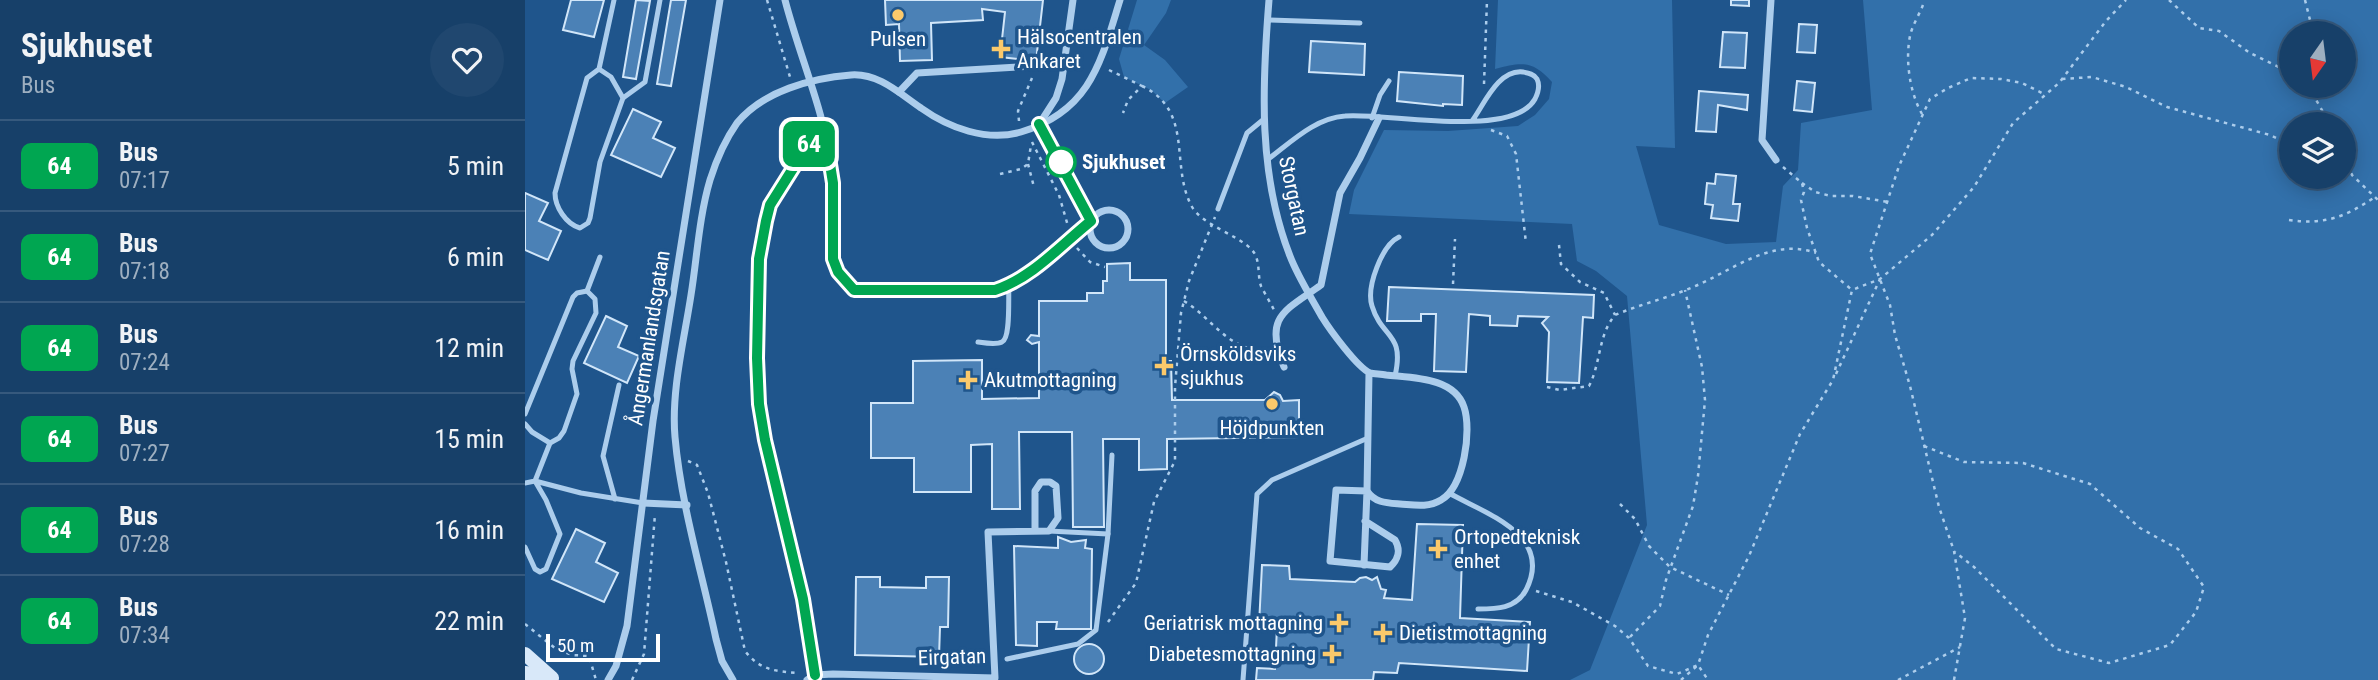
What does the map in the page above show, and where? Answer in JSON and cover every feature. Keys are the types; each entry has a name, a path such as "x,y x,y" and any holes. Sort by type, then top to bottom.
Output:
{"main road":[{"path":"525,654 554,679"},
{"path":"525,673 554,679"}],"street":[{"name":"Ångermanlandsgatan","path":"608,680 616,666 627,626 653,421 720,0"},
{"path":"786,0 791,24 812,82 826,139 833,183 833,259 838,272 854,290 954,292 995,290 1009,286 1051,255 1091,221 1095,216 1105,210 1117,212 1126,220 1128,227 1125,239 1115,247 1097,244 1090,234 1091,221 1039,124"},
{"path":"1039,124 1056,98 1062,79 1073,0"},
{"path":"733,680 722,661 687,505 675,435 679,374 710,181 722,149 737,124 751,109 771,95 812,82 862,75 883,82 946,124 990,135 1019,133 1039,124 1084,92 1099,66 1120,0"},
{"name":"Storgatan","path":"1269,0 1263,75 1264,119 1269,184 1282,236 1290,259 1331,332 1369,373"},
{"path":"1771,0 1762,140 1776,160"},
{"path":"899,92 917,73 1034,66"},
{"path":"1284,367 1277,350 1276,333 1279,320 1287,308 1321,285 1340,194 1360,158 1376,118"},
{"path":"1364,565 1369,373 1439,383 1454,391 1465,411 1467,426 1461,470 1449,493 1438,502 1418,505 1383,502 1370,496 1367,491"},
{"path":"1035,531 1035,491 1041,481 1056,486 1058,518 1049,531"},
{"path":"1365,521 1392,536 1398,546 1395,562 1390,567 1330,561 1336,490 1367,491"},
{"path":"643,503 687,505"},
{"name":"Eirgatan","path":"815,675 995,679 988,532 1049,531"},
{"path":"807,680 815,675"}],"lane":[{"path":"614,0 599,69 587,78 555,193 559,209 573,226 580,228 588,223 600,162 624,98 645,82 660,0"},
{"path":"1267,20 1360,23"},
{"path":"599,69 611,78 624,98"},
{"path":"1267,160 1320,122 1346,116 1472,121 1517,115 1532,104 1539,86 1537,78 1518,71 1504,77 1491,91 1472,121"},
{"path":"1376,118 1380,95 1389,81"},
{"path":"1218,209 1247,133 1264,119"},
{"path":"815,675 803,599 759,404 758,281 761,247 770,205 809,143 826,139"},
{"path":"1395,376 1398,349 1370,302 1379,259 1391,241 1399,237"},
{"path":"587,291 600,257"},
{"path":"978,342 1000,344 1005,340 1009,286"},
{"path":"526,410 573,297 577,293 587,291"},
{"path":"535,481 550,443 563,432 577,394 573,361 597,308 595,299 587,291"},
{"path":"615,499 603,456 619,385"},
{"path":"525,424 532,432 550,443"},
{"path":"1243,680 1257,494 1272,480 1368,438"},
{"path":"1007,659 1078,645 1096,630 1108,534 1112,455"},
{"path":"525,483 535,481 581,493 643,503"},
{"path":"525,547 535,569 540,572 546,569 560,534 535,481"},
{"path":"1449,493 1511,527 1527,543 1532,560 1533,571 1523,596 1504,608 1478,609"},
{"path":"1049,531 1108,534"}],"path":[{"path":"767,0 792,87"},
{"path":"1487,0 1484,87 1491,91"},
{"path":"1922,115 1913,93 1909,61 1910,36 1923,0"},
{"path":"1852,290 1879,279 1932,235 1974,187 2013,123 2062,79 2106,20 2126,0"},
{"path":"2169,0 2199,28 2219,31 2250,53 2279,67"},
{"path":"2305,0 2310,21"},
{"path":"1099,66 1142,86 1128,100 1123,113"},
{"path":"2062,79 2092,77 2126,87 2167,107 2279,139"},
{"path":"1954,680 1965,618 1954,551 1939,507 1895,335 1890,305 1870,254 1899,166 1930,99 1971,78 2022,83 2046,95"},
{"path":"1472,121 1507,136 1517,154 1526,243"},
{"path":"1032,142 1059,195 1077,250 1090,262 1105,267"},
{"path":"1776,160 1815,192 1888,202"},
{"path":"1028,164 1034,187"},
{"path":"2289,220 2311,223 2332,219 2350,213 2376,198 2356,179"},
{"path":"1801,183 1804,192 1801,200 1807,228 1819,262 1852,290"},
{"path":"1096,630 1109,621 1136,583 1154,502 1175,461 1175,387 1181,313 1189,281 1218,209"},
{"path":"1453,284 1455,239"},
{"path":"1559,245 1561,264 1580,282 1604,293 1615,315"},
{"path":"1547,387 1560,390 1589,386 1595,374 1608,323 1615,315 1685,290 1726,272 1743,260 1765,253 1784,249 1806,249 1816,253"},
{"path":"1681,680 1698,665 1708,635 1749,556 1800,434 1833,380 1879,279"},
{"path":"1629,638 1660,606 1670,567 1693,506 1705,400 1702,367 1685,290"},
{"path":"1833,380 1852,290"},
{"path":"1184,302 1235,343 1257,351 1277,350"},
{"path":"1924,446 1964,462 2023,463 2090,484 2140,528 2178,549 2204,587 2196,612 2170,645 2109,663 2056,649 1974,567 1954,551"},
{"path":"679,458 697,465 708,493 745,651 754,662 766,670 815,675"},
{"path":"632,680 644,654 656,504"},
{"path":"1620,504 1635,519 1649,546 1670,567 1729,595"},
{"path":"1523,596 1536,591 1572,602 1615,626 1629,638 1648,666 1677,674 1698,665"},
{"path":"525,624 556,649 572,655 589,656 596,680"},
{"path":"1898,680 1960,647"},
{"path":"1698,665 1708,680"}],"shaded area":[{"path":"1137,0 1171,0 1166,13 1144,45 1165,60 1188,87 1165,103 1151,90 1124,77 1119,59"},
{"path":"1498,0 1672,0 1675,148 1636,146 1659,225 1726,244 1776,242 1783,186 1798,170 1801,123 1872,110 1863,0 2378,0 2378,680 1570,680 1590,670 1647,525 1627,296 1596,271 1577,261 1572,224 1349,214 1354,190 1384,130 1448,131 1518,126 1535,115 1549,99 1552,82 1532,66 1512,65 1495,69"}],"building":[{"path":"571,0 604,0 594,37 563,30"},
{"path":"636,0 650,1 636,79 623,77"},
{"path":"671,0 686,0 671,86 657,84"},
{"path":"885,0 1043,0 1036,61 1000,57 1005,12 982,9 983,20 931,23 932,60 900,61 899,24 886,25"},
{"path":"1731,0 1749,0 1749,6 1731,5"},
{"path":"1799,24 1817,25 1815,53 1797,52"},
{"path":"1723,32 1747,33 1745,68 1720,67"},
{"path":"1311,41 1365,44 1364,75 1309,72"},
{"path":"1399,72 1463,76 1462,105 1443,106 1397,101"},
{"path":"1797,81 1815,83 1812,112 1794,110"},
{"path":"1699,91 1748,95 1747,110 1718,105 1716,132 1696,131"},
{"path":"633,109 661,122 653,138 675,148 661,177 611,155"},
{"path":"1716,174 1736,176 1733,204 1740,204 1738,221 1711,218 1713,205 1705,204 1707,183 1715,184"},
{"path":"525,193 548,203 539,221 561,231 548,260 525,250"},
{"path":"1130,263 1130,280 1166,280 1166,361 1171,361 1172,400 1265,400 1274,392 1280,395 1283,401 1299,400 1299,437 1167,439 1167,469 1139,470 1139,439 1103,439 1104,527 1073,527 1072,432 1019,432 1020,509 992,509 992,444 971,445 971,492 914,492 914,458 871,458 871,403 913,403 913,361 982,360 982,399 1039,398 1039,342 1032,344 1027,340 1031,335 1039,336 1039,301 1087,301 1087,293 1103,293 1103,281 1107,281 1107,264"},
{"path":"1389,287 1594,295 1593,318 1583,317 1579,383 1547,382 1549,332 1542,323 1548,317 1518,316 1517,326 1490,325 1490,316 1469,314 1466,372 1434,371 1436,314 1421,314 1421,321 1387,321"},
{"path":"606,316 627,326 618,347 639,356 627,383 584,363"},
{"path":"1417,524 1463,525 1460,618 1530,622 1527,671 1399,663 1397,673 1374,672 1373,680 1256,680 1257,668 1275,669 1277,627 1259,625 1262,565 1289,566 1290,579 1355,582 1360,578 1372,580 1377,577 1381,589 1386,590 1384,598 1412,600"},
{"path":"576,529 605,543 596,562 618,573 604,602 552,579"},
{"path":"1058,537 1071,542 1086,540 1085,548 1092,549 1091,629 1056,629 1057,622 1037,622 1037,646 1016,645 1014,546 1058,548"},
{"path":"856,577 880,577 880,587 926,588 926,577 949,577 948,627 940,627 939,657 855,655"},
{"path":"1089,644 1100,648 1104,659 1100,670 1089,674 1078,670 1074,659 1078,648"}],"bus line":[{"name":"64","path":"815,675 803,599 759,404 759,259 770,205 809,143 826,139 833,183 833,259 838,272 850,288 897,292 966,292 1009,286 1091,221 1039,124"}],"place":[{"name":"Pulsen","path":"898,15"},
{"name":"Hälsocentralen Ankaret","path":"1001,49"},
{"name":"Sjukhuset","path":"1061,162"},
{"name":"Örnsköldsviks sjukhus","path":"1164,366"},
{"name":"Akutmottagning","path":"968,380"},
{"name":"Höjdpunkten","path":"1272,404"},
{"name":"Ortopedteknisk enhet","path":"1438,549"},
{"name":"Geriatrisk mottagning","path":"1339,623"},
{"name":"Dietistmottagning","path":"1383,633"},
{"name":"Diabetesmottagning","path":"1332,654"}]}
